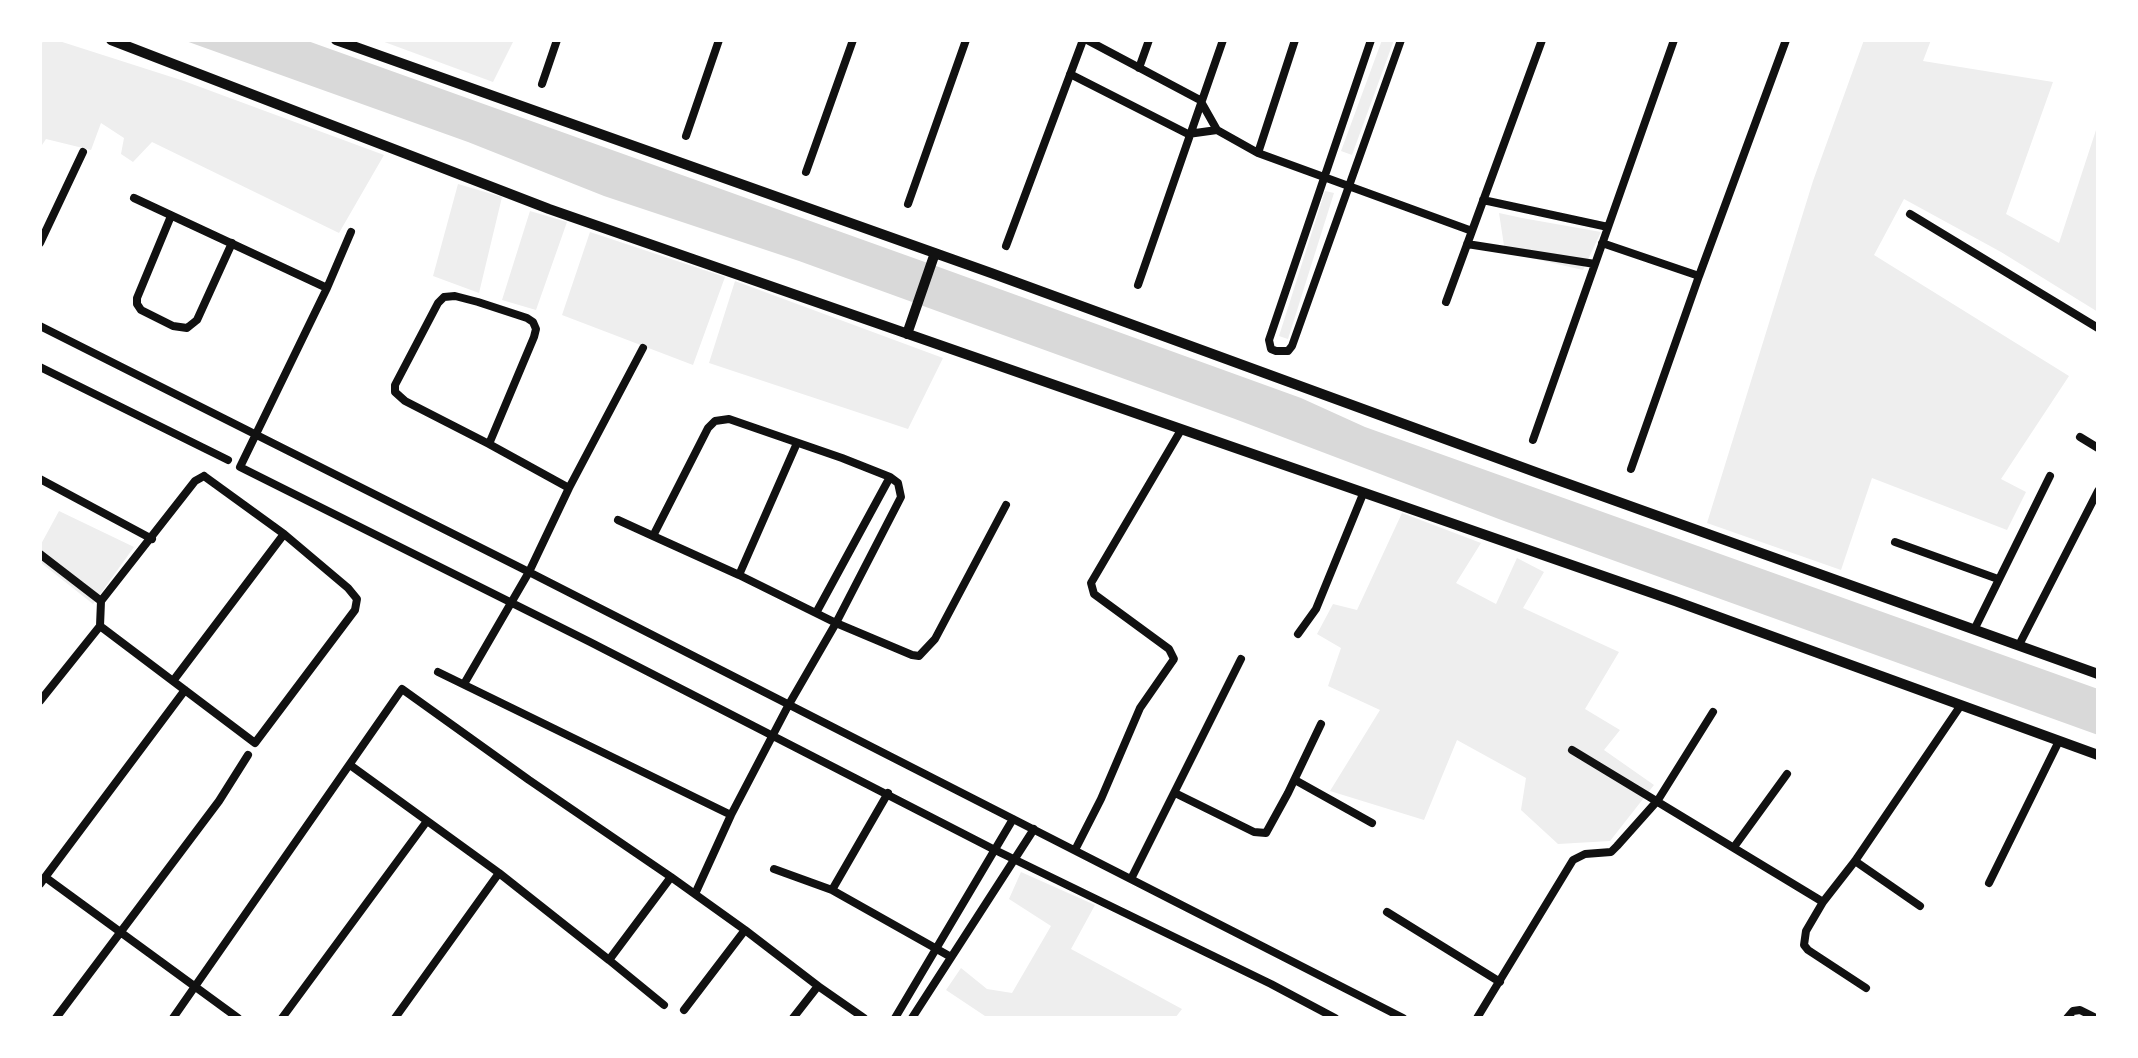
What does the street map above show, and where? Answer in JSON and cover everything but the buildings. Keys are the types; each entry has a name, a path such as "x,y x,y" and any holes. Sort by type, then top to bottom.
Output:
{"street":[{"path":"111,40 549,209 1675,601 2098,755"},
{"path":"336,40 2098,674"},
{"path":"542,84 556,40"},
{"path":"686,136 719,40"},
{"path":"806,172 854,40"},
{"path":"908,204 966,40"},
{"path":"1006,246 1085,40 1200,100 1217,130 1258,153 1472,230"},
{"path":"1139,68 1149,40"},
{"path":"1138,285 1223,40"},
{"path":"1258,153 1295,40"},
{"path":"1371,40 1269,340 1276,352 1288,351 1292,346 1401,40"},
{"path":"1446,302 1542,40"},
{"path":"1533,440 1674,40"},
{"path":"1631,468 1786,40"},
{"path":"1070,74 1188,134 1217,130"},
{"path":"40,243 82,152"},
{"path":"134,198 327,288"},
{"path":"1483,200 1608,226"},
{"path":"1910,214 2098,328"},
{"path":"171,216 137,304 141,310 173,326 187,328 197,320 232,243"},
{"path":"352,232 240,466 888,792 995,850 1335,1018"},
{"path":"1602,243 1700,276"},
{"path":"1467,244 1594,264"},
{"path":"907,334 935,253"},
{"path":"489,444 536,328 527,318 478,302 444,297 395,385 395,392 405,401 569,488"},
{"path":"40,326 1402,1018"},
{"path":"464,684 529,572 643,348"},
{"path":"40,366 228,460"},
{"path":"653,536 714,421 729,419 890,476 901,490 898,506 773,734 694,894"},
{"path":"1074,850 1140,708 1174,659 1169,648 1094,594 1091,583 1181,430"},
{"path":"2080,437 2098,448"},
{"path":"739,575 797,443"},
{"path":"42,697 100,626 101,602 195,481 204,476 284,534 355,594 358,604 255,743 100,626"},
{"path":"816,613 890,476"},
{"path":"1974,630 2050,476"},
{"path":"40,479 152,539"},
{"path":"2020,644 2098,491"},
{"path":"1298,634 1316,609 1363,494"},
{"path":"618,520 836,623 919,656 935,639 1006,505"},
{"path":"173,681 284,534"},
{"path":"1895,542 1998,579"},
{"path":"40,554 101,602"},
{"path":"1131,880 1242,659"},
{"path":"438,672 732,814"},
{"path":"172,1018 402,689 864,1018"},
{"path":"185,690 43,881 120,930 238,1018"},
{"path":"1866,988 1808,950 1804,945 1806,931 1961,705"},
{"path":"1477,1018 1573,860 1584,854 1611,852 1658,800 1713,712"},
{"path":"1174,793 1262,834 1269,830 1322,724"},
{"path":"1989,884 2059,741"},
{"path":"1572,750 1823,902"},
{"path":"56,1018 248,755"},
{"path":"350,765 498,873 664,1004"},
{"path":"1734,847 1787,774"},
{"path":"1295,780 1372,823"},
{"path":"832,890 888,792"},
{"path":"895,1018 1013,818"},
{"path":"282,1018 427,821"},
{"path":"912,1018 1034,829"},
{"path":"1855,860 1920,906"},
{"path":"774,869 832,890 951,957"},
{"path":"396,1018 498,873"},
{"path":"608,960 671,877"},
{"path":"1387,912 1500,982"},
{"path":"684,1010 745,930"},
{"path":"793,1018 818,986"},
{"path":"2067,1018 2080,1010 2096,1018"}],"shaded area":[{"path":"43,40 56,40 184,81 384,155 339,233 152,142 133,162 121,154 124,138 101,123 91,150 46,139 40,148"},
{"path":"183,40 305,40 1301,398 1365,427 2098,689 2098,735 799,261 604,196 468,142"},
{"path":"379,40 514,40 493,82"},
{"path":"1382,40 1394,40 1352,155 1341,151"},
{"path":"1864,40 1931,40 1923,61 2053,82 2006,214 2059,243 2098,124 2098,312 2001,252 1904,199 1874,255 2069,376 2001,479 2026,492 2007,530 1872,478 1841,570 1707,523 1813,181"},
{"path":"458,184 502,197 479,293 433,276"},
{"path":"1325,191 1334,193 1288,339 1279,336"},
{"path":"530,211 567,222 536,310 502,300"},
{"path":"1499,213 1601,232 1583,270 1505,252"},
{"path":"590,232 725,277 693,365 562,315"},
{"path":"735,281 943,358 908,429 709,363"},
{"path":"59,511 134,547 93,604 40,562 40,546"},
{"path":"1402,513 1481,543 1456,583 1496,604 1517,558 1544,572 1523,608 1619,652 1585,709 1620,730 1604,750 1654,785 1610,841 1558,844 1521,810 1526,778 1457,740 1424,820 1330,791 1380,710 1328,686 1341,648 1317,634 1333,604 1357,610"},
{"path":"1021,872 1095,905 1071,949 1182,1009 1175,1018 988,1018 946,990 961,968 987,989 1012,993 1051,926 1009,899"}]}
